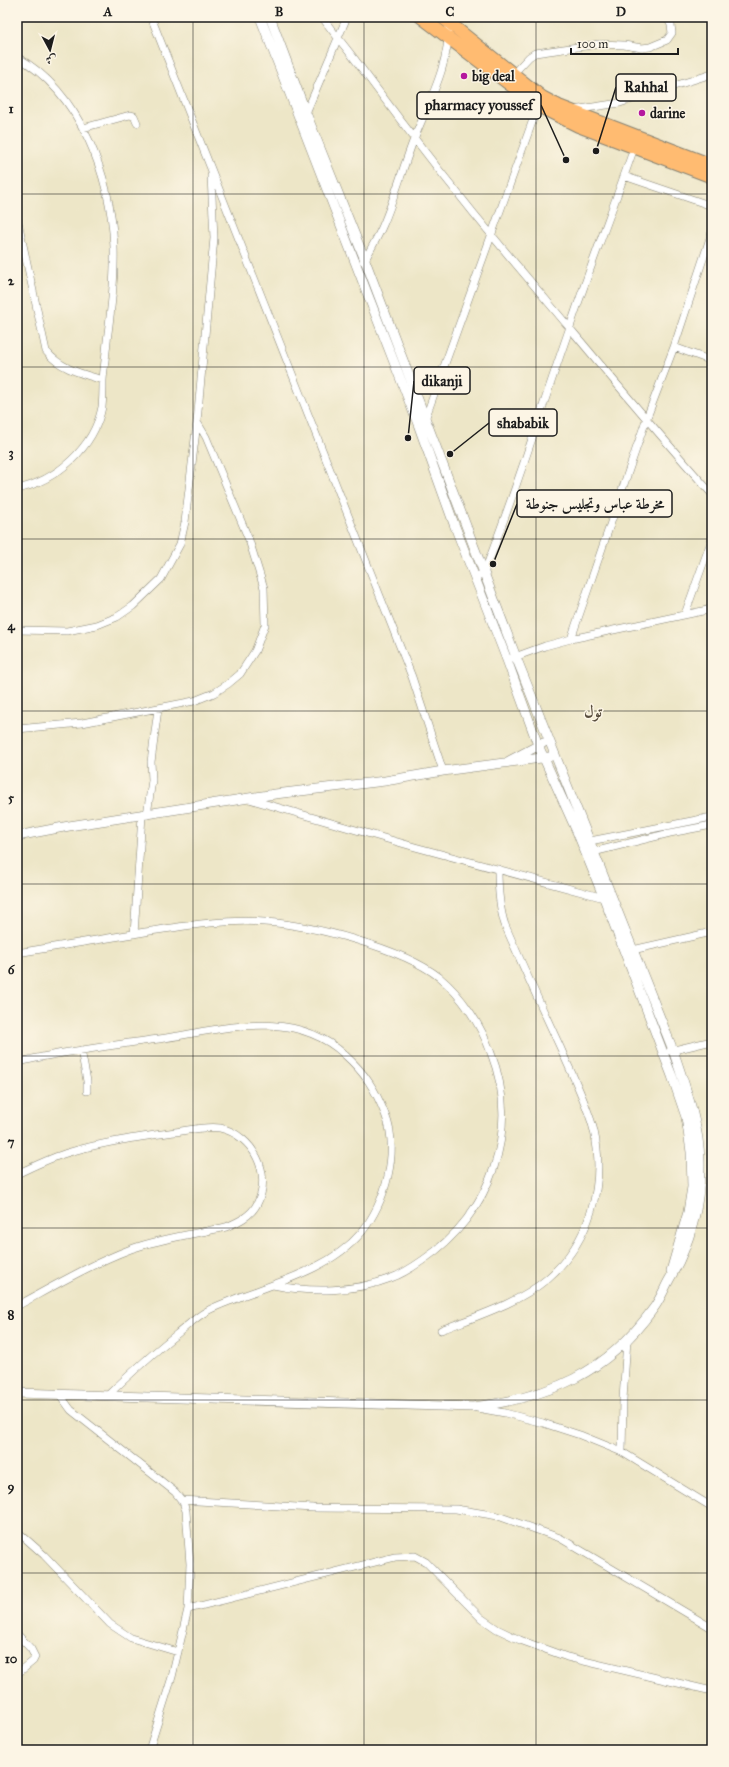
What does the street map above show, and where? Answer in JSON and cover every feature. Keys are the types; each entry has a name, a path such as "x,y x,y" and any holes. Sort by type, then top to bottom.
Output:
{"main road":[{"path":"421,17 540,102 578,126 712,177"},
{"path":"446,20 513,74 540,102 568,110 712,165"}],"street":[{"path":"151,17 196,130 210,170 257,281 412,677 443,771"},
{"path":"260,17 365,260 422,423 451,518 475,577 556,755 590,841 590,853 604,898 672,1050 693,1116 699,1145 699,1193 696,1216 687,1246 676,1270 652,1311 627,1340 594,1367 557,1387 523,1399 473,1407"},
{"path":"270,17 356,265 484,573 512,658 538,745 590,853 629,951 686,1117 693,1168 692,1187 688,1212 669,1280"},
{"path":"322,17 337,38 352,55 414,140 490,235 612,377 646,420 712,494"},
{"path":"303,115 347,17"},
{"path":"513,74 529,57 535,53 599,44 624,44 642,48 658,45 667,40 672,33 667,17"},
{"path":"356,265 365,260 384,223 414,140 441,75 446,59 449,38 446,20"},
{"path":"17,58 28,64 53,84 74,111 83,128 95,157 106,192 114,247 110,320 103,380 102,408 85,444 74,460 55,474 32,486 17,489"},
{"path":"568,110 608,106 620,103 712,74"},
{"path":"422,423 540,102"},
{"path":"83,128 130,115 134,116 137,124"},
{"path":"475,577 484,573 522,472 569,328 634,148"},
{"path":"17,630 67,631 97,625 117,617 133,606 161,579 172,560 183,533 197,422 214,238 210,170"},
{"path":"624,176 712,206"},
{"path":"17,217 46,351 52,359 68,368 103,380"},
{"path":"571,639 646,420 674,347 712,232"},
{"path":"674,347 712,361"},
{"path":"17,729 82,723 194,701 214,693 228,684 240,674 255,651 265,625 264,588 260,572 249,540 209,444 197,422"},
{"path":"451,518 460,514"},
{"path":"685,614 712,539"},
{"path":"512,658 545,646 571,639 711,609 712,621"},
{"path":"134,934 145,815 152,780 151,762 158,709"},
{"path":"508,762 550,740"},
{"path":"17,836 69,826 247,798 384,781 508,762 544,759 556,755"},
{"path":"247,798 415,848 604,898"},
{"path":"590,853 707,824 712,817"},
{"path":"590,841 707,824"},
{"path":"441,1330 516,1299 547,1279 558,1269 582,1235 592,1210 598,1181 598,1159 591,1120 505,925 498,890 498,869"},
{"path":"17,953 134,934 224,922 265,922 306,928 383,949 416,963 441,979 461,1000 484,1034 490,1049 499,1079 502,1115 499,1148 495,1169 488,1186 470,1216 442,1247 410,1269 393,1278 378,1283 343,1289 298,1289 273,1285"},
{"path":"629,951 712,932"},
{"path":"17,1063 81,1050 209,1030 260,1025 278,1025 305,1030 324,1039 341,1051 366,1077 380,1101 391,1135 392,1147 388,1172 378,1204 362,1231 352,1243 339,1254 328,1260 273,1285 208,1310 197,1317 149,1357 107,1396"},
{"path":"664,1054 672,1050 712,1041"},
{"path":"81,1050 86,1075 86,1091"},
{"path":"17,1174 70,1152 162,1134 205,1128 219,1128 230,1131 239,1136 254,1150 262,1169 263,1181 257,1205 247,1216 235,1224 168,1238 132,1248 99,1262 17,1306"},
{"path":"622,1452 623,1399 627,1340"},
{"path":"17,1393 473,1407 506,1413 543,1423 580,1435 622,1452 712,1507"},
{"path":"60,1395 71,1410 175,1492 186,1511 190,1564 188,1609 178,1652 149,1750"},
{"path":"181,1500 313,1508 456,1509 498,1516 560,1538 712,1628"},
{"path":"17,1531 44,1555 110,1624 131,1638 178,1652"},
{"path":"188,1609 395,1557 415,1556 435,1568 447,1583 481,1618 497,1629 520,1640 567,1657 712,1691"},
{"path":"17,1634 35,1657 33,1662 17,1674"}],"place":[{"name":"big deal","path":"464,76"},
{"name":"darine","path":"642,113"},
{"name":"Rahhal","path":"596,151"},
{"name":"pharmacy youssef","path":"566,160"},
{"name":"dikanji","path":"408,438"},
{"name":"shababik","path":"450,454"},
{"name":"مخرطة عباس وتجليس جنوطة","path":"493,564"}],"district":[{"name":"تول","path":"593,711"}]}
